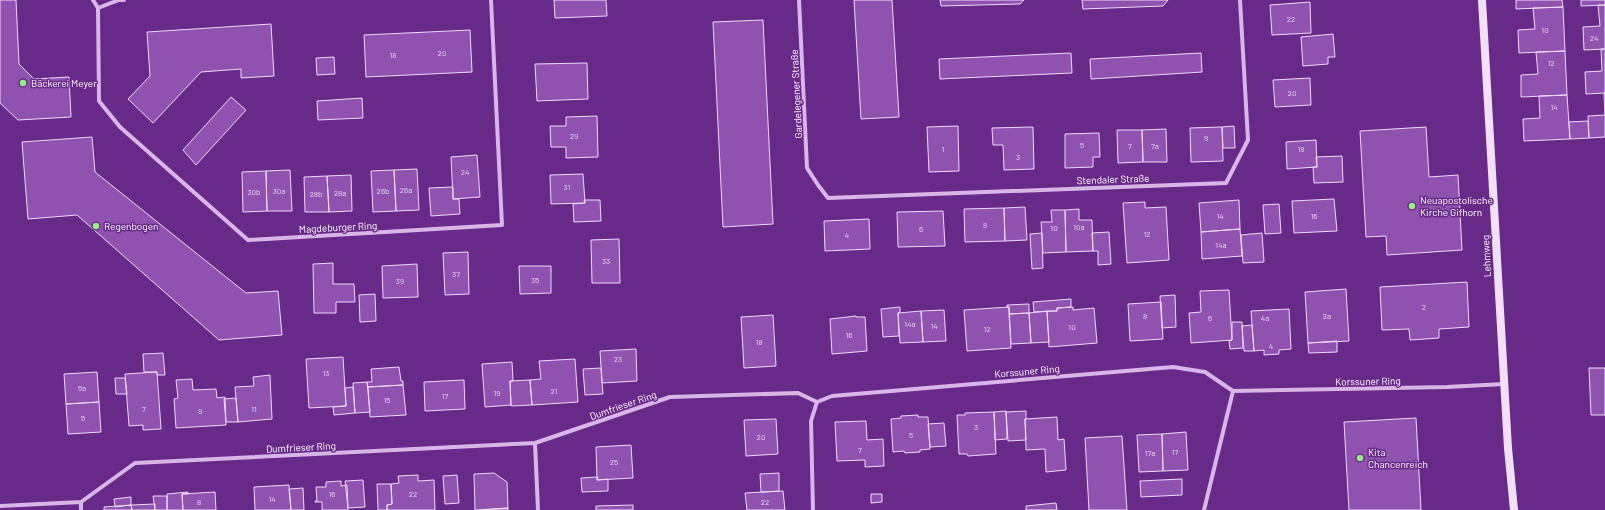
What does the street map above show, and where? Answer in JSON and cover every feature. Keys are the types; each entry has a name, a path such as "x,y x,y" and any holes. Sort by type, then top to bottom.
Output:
{"street":[{"path":"93,0 98,8 119,0 124,0"},
{"name":"Magdeburger Ring","path":"98,8 99,101 120,127 248,240 502,225 491,0"},
{"name":"Gardelegener Straße","path":"799,0 807,168 818,185"},
{"name":"Stendaler Straße","path":"818,185 828,198 1226,183 1248,140 1240,0"},
{"name":"Lehmweg","path":"1482,0 1504,384 1514,510"},
{"name":"Korssuner Ring","path":"817,402 832,396 1173,367 1205,372 1233,391 1447,387 1504,384"},
{"path":"1204,510 1233,391"},
{"name":"Dumfrieser Ring","path":"81,502 135,463 535,443 670,397 798,393 817,402"},
{"path":"814,510 811,421 817,402"},
{"path":"535,443 538,510"},
{"path":"0,506 81,502 82,510"}],"building":[{"path":"0,0 16,0 19,64 34,79 69,77 71,117 18,120 0,103"},
{"path":"554,0 606,0 607,16 555,18"},
{"path":"854,0 892,0 899,117 861,119"},
{"path":"940,0 1024,0 1020,4 941,6"},
{"path":"1082,0 1168,0 1163,6 1083,9"},
{"path":"1516,0 1562,0 1563,7 1516,9"},
{"path":"1581,0 1605,0 1605,5 1581,6"},
{"path":"1310,2 1311,33 1272,35 1270,5"},
{"path":"1598,5 1605,5 1605,49 1584,50 1583,27 1600,26"},
{"path":"1563,7 1565,51 1519,53 1518,30 1535,29 1533,8"},
{"path":"763,20 773,224 723,227 713,22"},
{"path":"271,24 274,76 241,78 241,69 201,72 153,123 128,99 150,76 147,32"},
{"path":"470,30 472,72 366,77 364,35"},
{"path":"1333,34 1335,57 1328,57 1328,64 1303,66 1301,37"},
{"path":"1601,49 1605,49 1605,93 1586,94 1585,72 1602,71"},
{"path":"1565,51 1567,95 1521,97 1521,75 1538,74 1536,52"},
{"path":"1071,53 1072,73 940,79 939,59"},
{"path":"1201,53 1202,72 1091,79 1090,59"},
{"path":"334,57 335,74 317,75 316,58"},
{"path":"587,63 588,99 537,101 535,64"},
{"path":"1310,78 1311,105 1275,107 1273,80"},
{"path":"1604,93 1605,93 1605,115"},
{"path":"1567,95 1570,139 1524,141 1523,119 1540,118 1539,96"},
{"path":"231,97 246,110 196,165 183,150"},
{"path":"362,98 363,118 318,120 317,101"},
{"path":"1605,115 1605,137 1589,138 1588,116"},
{"path":"597,116 598,157 566,158 566,147 551,147 550,126 566,126 566,117"},
{"path":"1588,121 1589,138 1570,139 1569,122"},
{"path":"958,126 959,171 929,172 927,127"},
{"path":"1234,126 1235,148 1223,148 1222,127"},
{"path":"1033,127 1034,169 1004,170 1003,145 993,145 992,128"},
{"path":"1222,127 1223,161 1191,162 1190,128"},
{"name":"Neuapostolische Kirche Gifhorn","path":"1426,127 1429,177 1458,175 1462,250 1387,255 1386,236 1366,237 1360,131"},
{"path":"1166,129 1167,162 1143,162 1142,130"},
{"path":"1117,130 1142,130 1143,162 1118,163"},
{"path":"1099,133 1100,157 1093,157 1093,167 1065,168 1065,134"},
{"path":"92,137 95,172 246,293 278,291 282,335 219,340 77,215 28,219 22,142"},
{"path":"1316,140 1317,167 1287,169 1286,142"},
{"path":"477,155 480,197 453,199 451,157"},
{"path":"1342,156 1343,182 1314,183 1313,167 1317,167 1316,157"},
{"path":"417,169 419,210 396,211 394,170"},
{"path":"290,170 292,211 267,211 266,171"},
{"path":"394,170 396,211 373,212 371,171"},
{"path":"266,171 267,211 243,212 242,172"},
{"path":"583,174 585,203 551,204 550,175"},
{"path":"351,175 352,211 329,212 327,176"},
{"path":"327,176 329,212 305,212 304,177"},
{"path":"453,187 453,199 459,199 460,214 431,216 429,188"},
{"path":"1334,199 1337,231 1294,233 1292,201"},
{"path":"584,200 600,200 601,221 574,222 573,204 585,203"},
{"path":"1239,200 1240,229 1201,232 1199,203"},
{"path":"1145,202 1145,208 1166,207 1169,260 1127,263 1123,203"},
{"path":"1279,204 1281,233 1265,234 1263,205"},
{"path":"1025,207 1027,240 1005,241 1004,208"},
{"path":"1004,208 1005,241 965,242 964,209"},
{"path":"1079,209 1079,220 1092,220 1093,251 1066,252 1065,210"},
{"path":"1051,210 1065,210 1066,252 1043,253 1041,222 1052,222"},
{"path":"943,211 945,246 898,247 897,212"},
{"path":"869,219 870,249 825,251 824,221"},
{"path":"1240,229 1242,256 1202,259 1201,232"},
{"path":"1109,232 1111,264 1098,265 1098,251 1093,251 1092,233"},
{"path":"1042,233 1043,268 1032,269 1030,234"},
{"path":"1262,233 1264,262 1243,263 1241,235"},
{"path":"619,239 620,283 592,283 591,240"},
{"path":"468,252 469,294 445,295 443,253"},
{"path":"333,263 333,284 354,284 355,302 336,302 336,313 314,313 313,264"},
{"path":"417,264 418,297 383,298 382,266"},
{"path":"519,266 551,266 551,293 520,294"},
{"path":"1467,282 1469,327 1439,329 1439,338 1410,340 1409,329 1382,330 1380,287"},
{"path":"1346,289 1349,341 1308,343 1305,292"},
{"path":"1229,290 1232,340 1191,343 1189,313 1201,312 1200,291"},
{"path":"375,294 376,321 360,322 359,295"},
{"path":"1175,295 1176,327 1162,328 1160,296"},
{"path":"1071,299 1071,307 1057,308 1057,311 1034,312 1033,302"},
{"path":"1161,302 1163,339 1130,341 1128,304"},
{"path":"1029,304 1029,313 1009,314 1009,307 1007,307 1007,305"},
{"path":"900,307 900,312 898,313 899,336 883,337 881,309"},
{"path":"1009,307 1011,348 967,351 964,310"},
{"path":"1073,307 1073,310 1094,308 1097,343 1049,347 1047,311 1057,311 1057,308"},
{"path":"1289,309 1291,349 1279,350 1279,354 1264,355 1264,350 1254,351 1251,311"},
{"path":"944,310 946,341 923,342 921,311"},
{"path":"921,311 923,342 900,343 898,313"},
{"path":"1047,311 1049,342 1031,343 1029,313"},
{"path":"1029,313 1031,343 1011,344 1009,314"},
{"path":"773,315 776,366 744,368 741,317"},
{"path":"856,316 865,317 867,351 832,354 830,319"},
{"path":"1232,322 1242,322 1243,348 1230,349 1229,341 1232,340"},
{"path":"1252,325 1254,351 1244,351 1242,326"},
{"path":"1337,341 1337,352 1309,353 1308,343"},
{"path":"636,349 637,381 602,383 600,351"},
{"path":"163,353 165,375 157,375 157,372 144,372 143,354"},
{"path":"343,357 346,406 309,408 306,359"},
{"path":"575,359 578,402 532,405 530,380 541,379 539,361"},
{"path":"512,362 513,381 510,381 511,405 485,407 482,364"},
{"path":"399,367 403,385 368,387 367,382 372,382 371,369"},
{"path":"601,368 603,394 585,395 583,369"},
{"path":"1589,368 1605,368 1605,415 1591,415"},
{"path":"97,372 99,402 66,404 64,374"},
{"path":"157,372 161,429 143,430 143,425 129,426 125,374"},
{"path":"270,375 272,419 238,422 235,387 254,386 253,377"},
{"path":"115,378 125,378 127,394 116,394"},
{"path":"192,379 193,390 216,389 217,398 225,397 226,425 176,428 174,399 178,398 176,380"},
{"path":"464,380 465,409 425,411 424,382"},
{"path":"530,380 532,405 511,406 510,381"},
{"path":"367,382 370,412 355,413 353,383"},
{"path":"403,385 406,415 370,417 368,387"},
{"path":"353,387 355,413 334,415 333,407 346,406 345,388"},
{"path":"236,398 238,422 226,422 224,399"},
{"path":"99,402 101,432 68,434 66,404"},
{"path":"1006,411 1007,439 995,440 994,412"},
{"path":"1026,411 1026,440 1008,441 1006,412"},
{"path":"994,412 996,454 968,456 967,454 959,454 957,415 965,415 965,413"},
{"path":"918,415 918,417 928,417 930,449 920,450 920,452 893,452 891,419 901,418 901,416"},
{"path":"1057,417 1058,440 1064,439 1066,470 1046,472 1045,449 1026,450 1025,419"},
{"path":"1416,418 1421,510 1349,510 1344,422"},
{"path":"776,419 778,454 746,456 744,420"},
{"path":"866,421 867,440 883,439 884,466 865,467 865,460 837,461 835,422"},
{"path":"944,423 946,446 930,447 928,424"},
{"path":"1186,432 1188,470 1163,471 1162,434"},
{"path":"1162,434 1163,471 1139,472 1137,435"},
{"path":"1122,436 1127,510 1089,510 1085,438"},
{"path":"631,445 633,478 597,480 596,447"},
{"path":"494,473 507,482 508,508 475,510 474,474"},
{"path":"779,473 779,491 761,492 760,474"},
{"path":"418,475 418,481 434,480 435,510 387,510 387,505 392,504 391,484 399,483 398,476"},
{"path":"457,475 459,503 445,504 443,476"},
{"path":"598,477 597,480 608,479 608,491 582,492 581,478"},
{"path":"1182,479 1182,495 1141,497 1140,481"},
{"path":"363,480 365,507 348,508 345,481"},
{"path":"341,481 341,486 347,485 348,510 322,510 322,502 315,502 317,501 316,487 326,487 326,482"},
{"path":"377,484 391,484 392,504 387,505 387,510 378,510"},
{"path":"289,485 291,510 255,510 254,487"},
{"path":"303,488 304,510 291,510 289,489"},
{"path":"783,491 785,510 747,510 745,493"},
{"path":"188,492 188,494 182,494 183,510 167,510 167,494"},
{"path":"215,492 216,510 183,510 182,494"},
{"path":"871,494 882,494 882,502 871,503"},
{"path":"153,496 167,496 167,510 155,510"},
{"path":"131,497 131,505 115,507 114,499"},
{"path":"1056,503 1057,510 1026,510 1026,506"},
{"path":"155,504 155,510 132,510 131,505"},
{"path":"131,505 132,510 104,510 104,507"},
{"path":"633,505 633,510 596,510 596,506"},
{"path":"508,508 508,510 481,510"}],"place":[{"name":"Bäckerei Meyer","path":"23,83"},
{"name":"Neuapostolische Kirche Gifhorn","path":"1412,206"},
{"name":"Regenbogen","path":"96,226"},
{"name":"Kita Chancenreich","path":"1360,458"}]}
